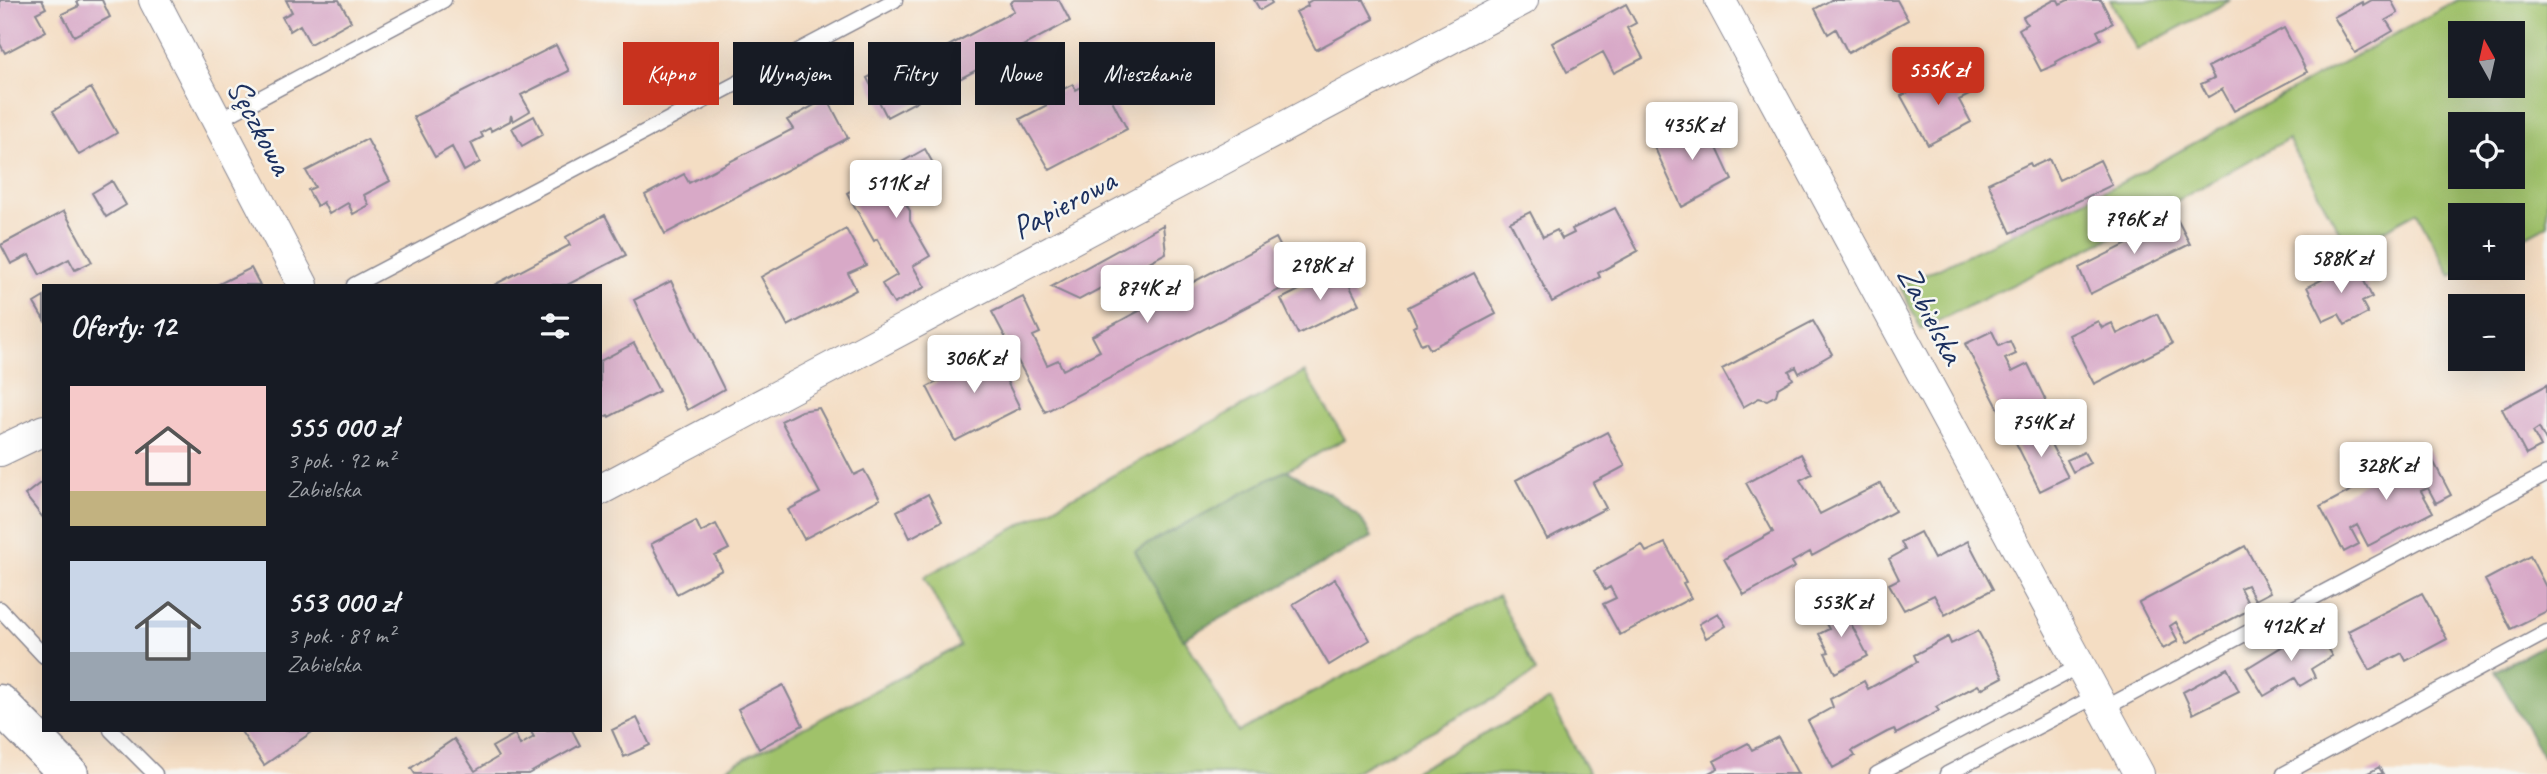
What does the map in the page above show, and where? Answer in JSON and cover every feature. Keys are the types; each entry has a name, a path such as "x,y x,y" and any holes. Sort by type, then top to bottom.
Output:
{"main road":[{"path":"0,704 69,774"}],"street":[{"name":"Sęczkowa","path":"154,0 302,284"},
{"name":"Papierowa","path":"602,489 1523,0"},
{"name":"Zabielska","path":"1720,0 2139,774"},
{"path":"0,451 42,431"}],"lane":[{"path":"217,121 444,0"},
{"path":"356,284 895,0"},
{"path":"1947,774 2100,702 2547,474"},
{"path":"0,608 42,654"},
{"path":"2284,774 2547,632"},
{"path":"1877,774 2080,666"},
{"path":"113,732 155,774"}],"green space":[{"path":"2110,0 2231,0 2137,50"},
{"path":"2458,0 2547,0 2547,225 2525,237 2525,203 2448,203 2448,270 2417,212 2349,249 2288,139 2112,237 1921,329 1900,286 2119,184"},
{"path":"1305,372 1345,439 1135,551 1238,732 1498,595 1536,672 1499,696 1350,774 715,774 960,646 924,577"},
{"path":"1286,470 1330,494 1360,517 1372,537 1183,639 1135,551"},
{"path":"2547,643 2547,759 2545,760 2495,671"},
{"path":"1550,700 1589,774 1409,774"}],"building":[{"path":"0,0 42,0 46,8 36,13 46,31 5,53 0,44"},
{"path":"102,0 110,17 74,36 62,14 79,6 77,2"},
{"path":"286,0 339,0 351,21 310,44 300,25 290,31 282,17 292,12"},
{"path":"1014,0 1059,0 1070,21 1030,42 975,42 975,71 961,78 961,42 956,42 1014,11 1010,3"},
{"path":"1254,0 1270,0 1272,3 1260,10"},
{"path":"1312,0 1364,0 1374,19 1316,50 1296,12 1308,6 1307,3"},
{"path":"1831,0 1897,0 1908,20 1848,53 1836,29 1828,34 1815,9"},
{"path":"2058,0 2060,4 2068,0 2101,0 2113,23 2097,31 2101,39 2041,71 2019,29 2027,24 2023,17"},
{"path":"2372,0 2391,0 2398,13 2386,20 2393,31 2355,53 2334,17 2362,2 2363,5"},
{"path":"1626,4 1636,23 1627,28 1643,58 1614,73 1603,52 1567,72 1552,43"},
{"path":"2284,28 2307,72 2234,111 2222,89 2208,97 2201,84 2214,78 2208,67"},
{"path":"556,45 569,71 521,95 530,111 513,121 511,115 510,121 481,133 483,137 471,143 480,162 464,171 452,147 435,157 413,117"},
{"path":"1945,72 1952,86 1963,80 1971,94 1959,100 1971,122 1928,145 1901,96"},
{"path":"1073,84 1076,90 1079,88 1079,105 1115,105 1127,129 1050,170 1020,119 1047,105 1065,105 1065,88"},
{"path":"91,88 117,133 79,155 53,111"},
{"path":"814,105 831,105 848,138 665,234 645,195 684,174 689,183 793,129 787,120"},
{"path":"881,105 910,105 887,117"},
{"path":"534,116 543,134 522,146 512,128"},
{"path":"1703,118 1732,180 1682,207 1653,144"},
{"path":"367,139 390,181 364,195 369,205 353,214 348,203 329,214 323,202 317,206 308,190 315,187 306,171"},
{"path":"925,149 939,174 901,195 910,211 910,221 930,256 913,266 925,287 894,304 882,284 897,275 847,193"},
{"path":"2049,159 2059,180 2100,160 2112,185 2011,233 1988,183 2030,163 2032,167"},
{"path":"112,181 126,205 106,217 92,193"},
{"path":"1615,208 1638,251 1598,273 1600,277 1552,302 1510,222 1530,212 1543,237 1557,230 1562,239 1574,233 1572,229"},
{"path":"64,211 92,262 75,270 69,259 40,275 29,255 11,264 1,245"},
{"path":"605,215 626,255 569,284 496,284 570,245 566,237"},
{"path":"2177,219 2190,244 2090,294 2079,268"},
{"path":"1163,225 1166,253 1079,300 1051,287"},
{"path":"846,229 866,265 848,273 856,290 788,326 761,277"},
{"path":"1276,238 1298,280 1045,412 992,312 1023,297 1040,333 1033,336 1047,365 1058,360 1063,370 1100,351 1092,336"},
{"path":"2355,263 2372,297 2362,302 2368,313 2345,325 2339,314 2324,321 2307,287"},
{"path":"251,268 259,284 219,284"},
{"path":"1341,269 1359,304 1298,334 1281,299"},
{"path":"1474,273 1496,314 1430,349 1426,342 1421,344 1413,327 1417,325 1408,307"},
{"path":"671,281 724,389 687,410 634,300"},
{"path":"42,298 42,317 34,303"},
{"path":"2157,314 2172,344 2094,384 2069,335 2098,321 2102,328 2112,323 2117,334"},
{"path":"1813,321 1832,354 1799,373 1796,367 1789,371 1793,379 1778,388 1776,395 1767,400 1759,398 1743,407 1722,369"},
{"path":"1992,331 1999,346 2010,341 2016,354 2005,359 2012,372 2028,364 2048,405 2007,425 1965,344"},
{"path":"634,343 659,391 602,418 602,360"},
{"path":"990,347 1020,408 955,441 927,387 961,370 957,363"},
{"path":"2547,385 2547,443 2539,428 2533,432 2541,447 2526,455 2502,409"},
{"path":"819,408 854,475 864,470 880,499 804,539 788,510 820,493 781,421 801,411"},
{"path":"2042,427 2068,477 2040,491 2015,441"},
{"path":"1607,432 1625,466 1593,483 1606,508 1547,539 1516,480"},
{"path":"2427,449 2451,495 2436,503 2428,488 2421,491 2433,512 2368,546 2357,525 2351,529 2359,544 2344,552 2320,507"},
{"path":"2084,452 2090,463 2073,472 2067,460"},
{"path":"1801,454 1812,474 1800,480 1820,514 1881,483 1895,511 1812,556 1810,552 1792,562 1795,567 1744,595 1724,559 1773,532 1746,483"},
{"path":"42,482 42,516 25,495"},
{"path":"928,494 942,521 910,538 897,511"},
{"path":"696,521 701,532 716,524 729,549 715,556 722,570 677,594 651,544"},
{"path":"1920,532 1934,559 1968,541 1993,589 1945,615 1934,595 1904,610 1889,584 1899,579 1889,559 1905,550 1901,542"},
{"path":"1665,543 1686,582 1683,583 1691,598 1620,635 1603,604 1616,598 1610,587 1605,590 1594,571 1642,545 1646,552"},
{"path":"2245,546 2270,592 2255,600 2247,585 2240,588 2251,609 2187,643 2176,622 2170,626 2178,641 2163,649 2139,603"},
{"path":"2530,556 2547,589 2547,611 2511,629 2485,580"},
{"path":"1335,579 1370,640 1329,665 1293,604"},
{"path":"2422,593 2447,639 2406,661 2402,653 2369,670 2348,631"},
{"path":"1839,601 1868,656 1835,673 1825,653 1829,652 1819,634 1829,629 1819,612"},
{"path":"1718,613 1726,626 1706,638 1699,624"},
{"path":"2314,627 2332,656 2311,669 2315,677 2300,686 2295,678 2264,696 2247,668"},
{"path":"1978,631 2003,677 1981,689 1978,685 1943,703 1936,707 1939,711 1896,734 1894,729 1887,732 1852,751 1855,756 1833,768 1808,721 1833,707 1830,699 1864,681 1868,689 1917,662 1914,655 1948,637 1951,644"},
{"path":"2227,668 2239,691 2193,714 2183,692"},
{"path":"783,685 803,725 759,749 738,709"},
{"path":"637,718 650,745 624,757 612,730"},
{"path":"241,732 312,732 264,765"},
{"path":"531,732 573,732 580,745 528,774 415,774 411,768 454,739 475,771 498,757 492,747 515,734 520,745 534,737"},
{"path":"1778,737 1798,774 1707,774 1718,768 1714,761 1748,743 1752,750"},
{"path":"2379,767 2383,774 2366,774 2372,771"}]}
